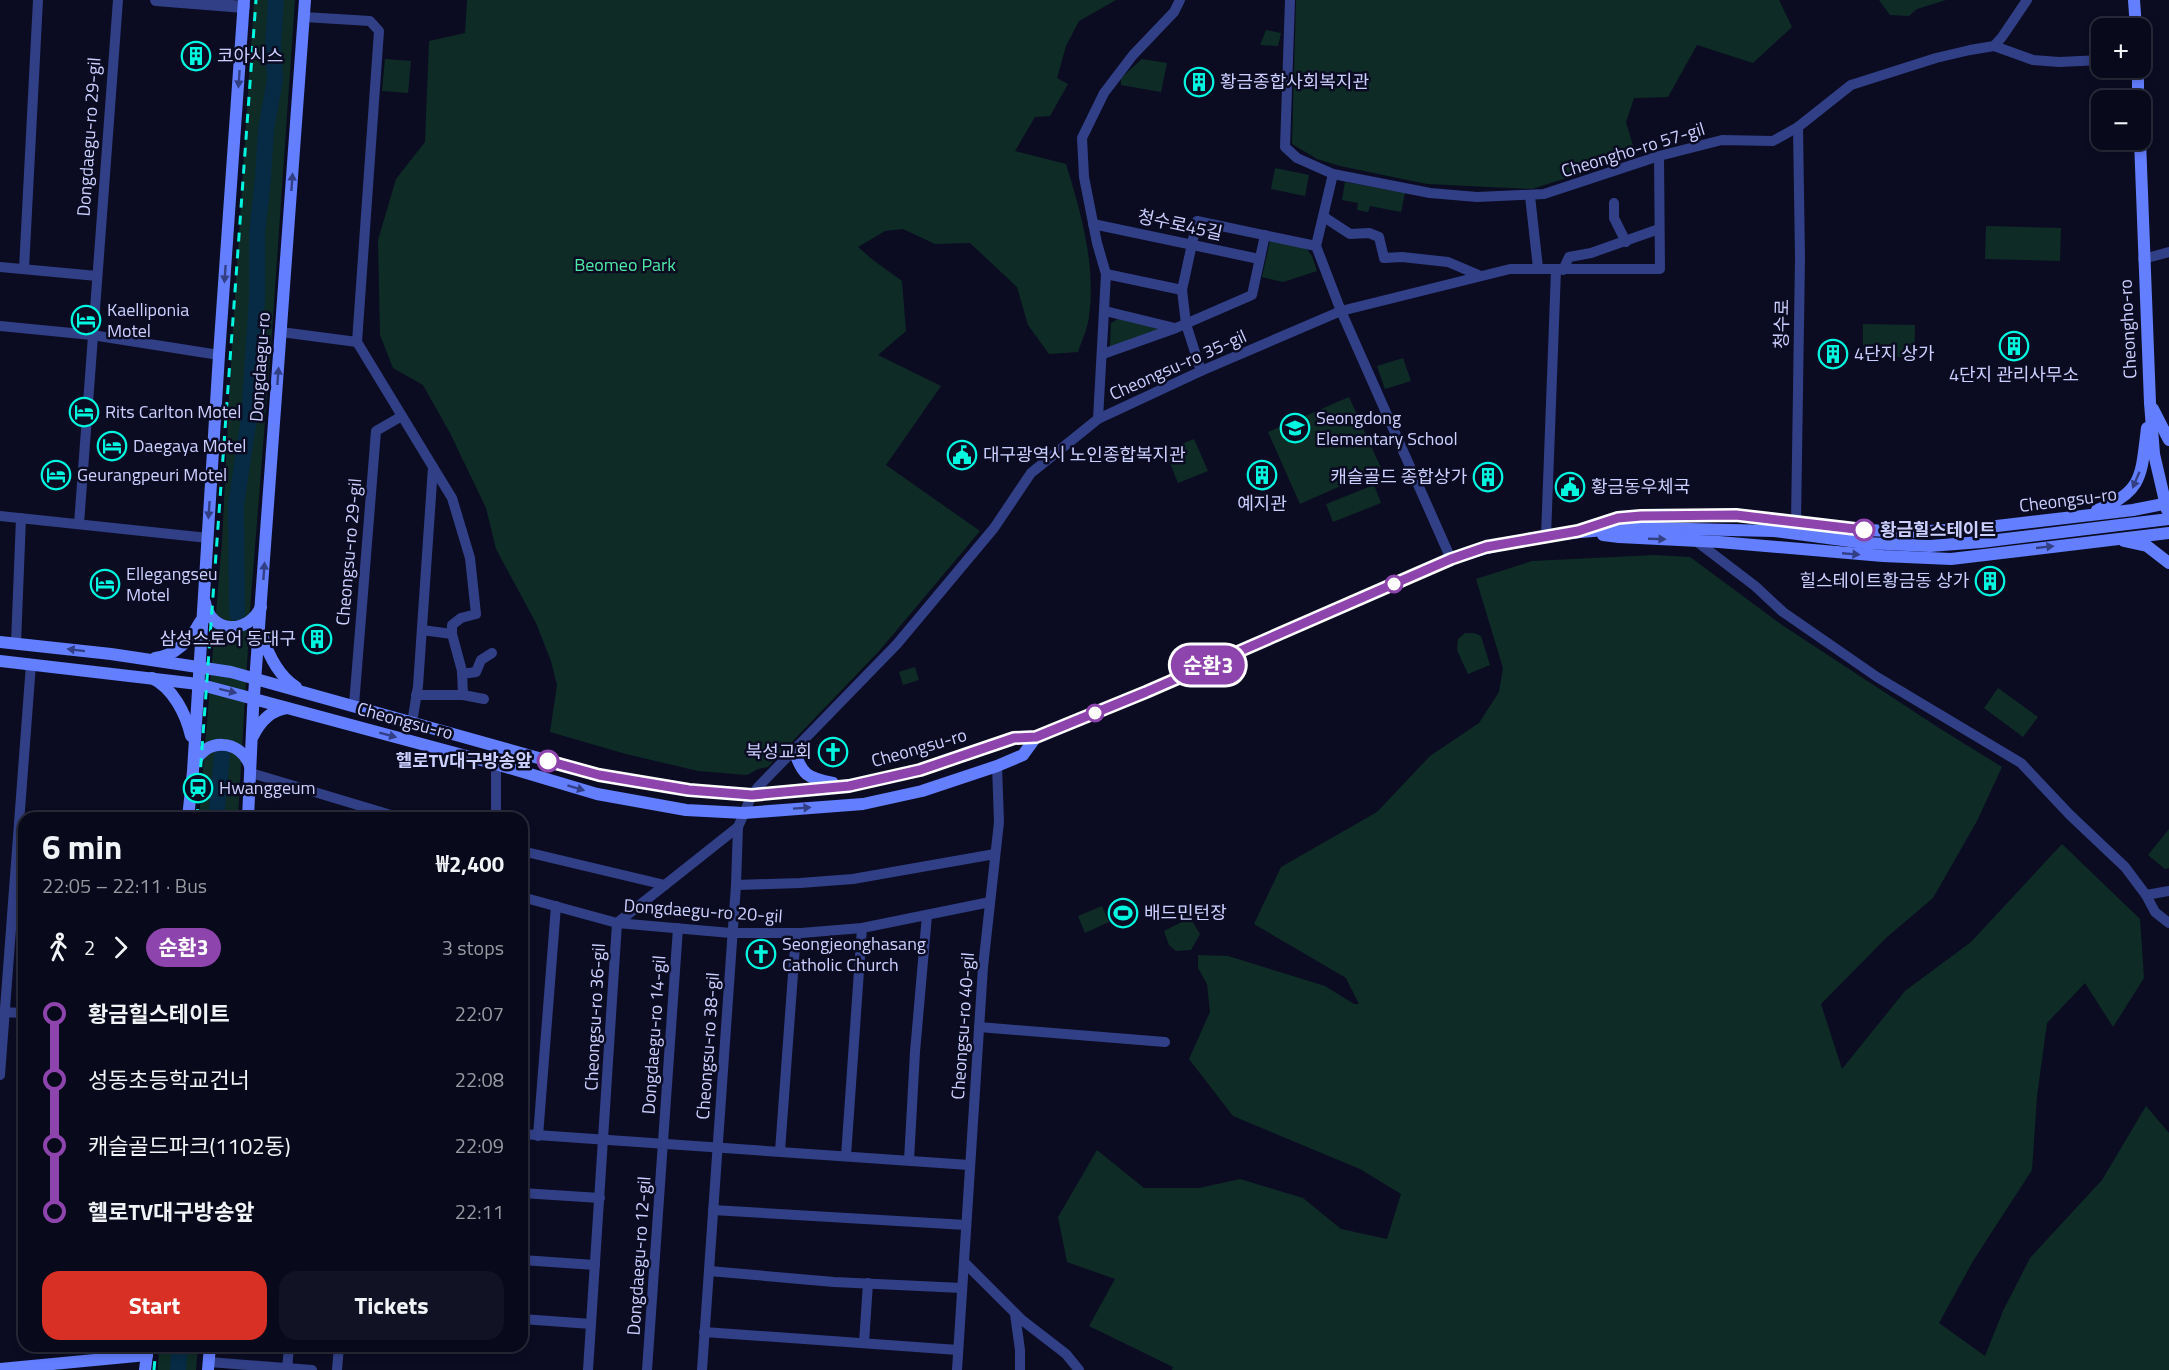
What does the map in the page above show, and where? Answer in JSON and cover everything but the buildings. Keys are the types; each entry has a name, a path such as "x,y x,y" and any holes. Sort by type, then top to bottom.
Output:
{"main road":[{"name":"Dongdaegu-ro","path":"248,812 305,0"},
{"path":"2134,0 2135,18"},
{"path":"244,3 204,600 209,615 215,621 229,627 238,627 252,621 258,615 262,599"},
{"name":"Cheongho-ro","path":"2140,150 2150,403 2154,454 2168,507"},
{"path":"2150,403 2169,440"},
{"path":"2075,516 2121,500 2132,490 2139,477 2150,403"},
{"name":"Cheongsu-ro","path":"1578,531 1618,518 1736,515 1846,529 1911,532 1980,528 2168,507"},
{"path":"2075,516 2091,528 2081,544"},
{"name":"Cheongsu-ro","path":"0,642 199,667 257,679 354,705 599,775 689,790 752,795 849,786 920,770 1014,738 1036,737 1146,692 1451,559 1486,547 1578,531 1644,528 1774,531 1865,543 1930,546 1982,542 2169,519"},
{"name":"Cheongsu-ro","path":"1578,531 1619,537 1696,540 1883,556 1951,559 2169,533"},
{"path":"2081,544 2122,541 2146,546 2169,563"},
{"path":"193,771 201,621 205,592"},
{"path":"147,660 164,657 173,652 187,641 201,621"},
{"path":"260,628 271,656 282,674 289,683 308,693"},
{"name":"Cheongsu-ro","path":"0,660 198,684 496,764 597,794 686,810 744,813 863,804 922,791 997,766 1023,755 1036,737"},
{"path":"150,678 158,681 181,709 189,728 193,748"},
{"path":"252,740 265,719 281,708 287,708"},
{"path":"189,812 195,761 208,747 218,744 237,748 249,763 251,773"},
{"path":"794,750 799,766 810,778 849,786"},
{"path":"0,1369 132,1352"},
{"path":"145,1370 147,1352"}],"street":[{"path":"24,269 39,0"},
{"name":"Dongdaegu-ro 29-gil","path":"79,524 118,0"},
{"path":"156,0 244,3"},
{"path":"1098,419 1106,274 1084,177 1082,138 1104,93 1133,54 1174,12 1179,0"},
{"name":"Cheongho-ro 57-gil","path":"1290,0 1285,147 1298,158 1333,174 1450,196 1530,196 1558,191 1659,156 1722,140 1773,141 1798,127 1851,85 1936,58 1994,46"},
{"path":"2027,0 1994,46 2033,60 2091,61"},
{"path":"304,17 370,21 379,31 357,342 452,498 470,558 476,614 461,618 452,625 462,674 463,695"},
{"name":"청수로","path":"1796,522 1800,258 1798,127"},
{"name":"Cheongsu-ro 35-gil","path":"752,795 897,644 994,528 1031,473 1098,419 1201,371 1341,311 1510,269 1660,269 1659,156"},
{"path":"1333,174 1316,246 1341,311 1451,559"},
{"path":"1530,196 1538,268"},
{"path":"1614,203 1614,218 1626,242"},
{"path":"1324,218 1350,234 1370,233 1379,237 1384,258 1402,257 1448,262 1481,276"},
{"path":"1201,371 1181,326 1182,290 1197,221 1316,246"},
{"name":"청수로45길","path":"1093,224 1260,259"},
{"path":"1546,536 1560,270 1569,257 1591,254 1659,229"},
{"path":"1103,354 1181,326 1252,295 1265,235"},
{"path":"2143,259 2169,252"},
{"path":"0,267 97,276"},
{"path":"1106,274 1182,290"},
{"path":"1105,311 1181,326"},
{"path":"0,326 92,334 219,355"},
{"path":"281,332 357,342"},
{"name":"Cheongsu-ro 29-gil","path":"354,705 376,431 402,416"},
{"path":"412,723 422,630 433,467"},
{"path":"0,516 208,538"},
{"path":"16,643 21,518"},
{"path":"1696,540 1755,586 1783,612 1868,671 2021,763 2070,816 2125,867 2146,895 2155,912 2169,923"},
{"path":"422,630 452,634"},
{"path":"462,674 476,672 481,660 492,654"},
{"path":"19,812 32,664"},
{"path":"416,695 463,695 484,699"},
{"path":"496,764 496,812"},
{"name":"Cheongsu-ro 40-gil","path":"957,1370 979,1027 999,822 997,766"},
{"path":"251,773 381,812"},
{"name":"Cheongsu-ro 36-gil","path":"588,1370 617,923 738,827 752,795"},
{"path":"0,1075 2,1012 18,826"},
{"name":"Cheongsu-ro 38-gil","path":"702,1370 736,885 738,827"},
{"path":"528,852 665,885"},
{"path":"736,885 853,879 995,854"},
{"path":"2146,895 2169,891"},
{"name":"Dongdaegu-ro 20-gil","path":"528,899 617,923 731,933 796,933 862,928 990,902"},
{"path":"538,1136 556,906"},
{"path":"909,1160 915,1052 927,915"},
{"name":"Dongdaegu-ro 14-gil","path":"663,1145 678,928"},
{"path":"846,1156 862,928"},
{"path":"780,1151 796,933"},
{"path":"2,1012 18,1013"},
{"path":"979,1027 1165,1042"},
{"path":"528,1135 969,1165"},
{"name":"Dongdaegu-ro 12-gil","path":"647,1370 663,1145"},
{"path":"528,1193 600,1198"},
{"path":"713,1210 966,1226"},
{"path":"528,1260 595,1265"},
{"path":"964,1262 1015,1313 1066,1354 1079,1370"},
{"path":"709,1271 962,1288"},
{"path":"864,1343 868,1283"},
{"path":"1015,1313 1020,1370"},
{"path":"528,1319 591,1324"},
{"path":"1019,1341 1028,1332 1036,1331"},
{"path":"704,1332 958,1350"},
{"path":"287,1369 288,1352"},
{"path":"337,1370 338,1352"},
{"path":"209,1366 312,1370"}],"green space":[{"path":"254,0 295,0 251,597 238,812 199,812 222,541"},
{"name":"Beomeo Park","path":"467,0 1116,0 1079,21 1066,46 1057,78 1068,84 1050,116 1035,117 1015,151 1066,164 1082,220 1089,258 1091,297 1086,330 1078,352 1049,354 1028,325 1017,287 970,243 935,244 903,229 885,231 858,247 902,281 906,331 878,355 941,386 886,465 980,531 880,650 768,767 747,775 698,771 626,754 550,732 557,685 551,661 536,623 496,549 486,508 450,433 423,385 393,368 380,335 378,240 396,179 425,142 429,41 465,33"},
{"path":"1296,0 1779,0 1792,27 1753,63 1697,45 1668,97 1634,98 1626,122 1636,156 1532,189 1427,184 1340,166 1317,159 1292,144"},
{"path":"1879,0 1946,0 1917,9 1909,16 1890,15"},
{"path":"1266,30 1281,33 1278,46 1260,45"},
{"path":"385,59 411,61 408,93 382,91"},
{"path":"1142,59 1167,63 1161,92 1121,85 1121,78"},
{"path":"1275,168 1309,175 1305,196 1271,189"},
{"path":"1345,182 1405,193 1401,212 1370,206 1368,212 1357,210 1358,203 1342,200"},
{"path":"1986,226 2061,228 2060,261 1985,259"},
{"path":"1270,241 1306,248 1312,256 1317,271 1283,282 1262,277"},
{"path":"1118,319 1167,329 1110,348 1111,323"},
{"path":"1863,324 1915,325 1914,357 1863,356"},
{"path":"1403,358 1411,381 1385,389 1377,366"},
{"path":"1349,397 1381,468 1300,504 1268,432"},
{"path":"1194,439 1208,471 1178,483 1165,451"},
{"path":"1374,485 1381,503 1333,522 1326,504"},
{"path":"1654,555 1690,557 1782,625 2002,767 1977,821 1933,898 1887,937 1821,1004 1842,1069 1905,991 1971,942 2062,844 2140,919 2144,978 2113,1027 2085,983 2047,1023 2037,1096 2032,1170 1973,1261 1939,1323 1985,1356 2003,1311 2030,1258 2102,1180 2146,1106 2169,1133 2169,1370 1172,1370 1173,1367 1089,1326 1115,1279 1067,1262 1058,1217 1097,1150 1144,1188 1199,1188 1240,1179 1303,1198 1341,1229 1387,1239 1401,1194 1360,1169 1233,1116 1189,1059 1210,1012 1207,984 1198,968 1198,955 1228,956 1325,986 1354,1004 1359,1004 1346,978 1254,924 1281,867 1377,812 1430,756 1479,723 1499,692 1503,668 1476,579 1532,561"},
{"path":"1465,633 1481,636 1490,665 1468,674 1457,650 1458,639"},
{"path":"915,667 919,680 903,685 899,672"},
{"path":"1998,688 2038,717 2023,737 1984,708"},
{"path":"2169,829 2169,868 2165,869 2148,855"},
{"path":"1102,906 1109,922 1085,933 1078,916"},
{"path":"1190,918 1200,934 1191,950 1176,951 1169,945 1164,931"},
{"path":"159,1352 198,1352 196,1370 158,1370"}],"waterway":[{"path":"237,613 236,505 249,418 257,298 257,234 266,129 275,80 273,45 276,0"},
{"path":"217,812 222,755"},
{"path":"178,1370 180,1352"}],"railway":[{"path":"197,812 256,0"},
{"path":"154,1370 156,1352"}],"bus line":[{"name":"순환3","path":"548,761 599,775 689,790 752,795 849,786 920,770 1014,738 1036,737 1146,692 1451,559 1486,547 1578,531 1618,518 1641,516 1736,515 1864,530"}],"place":[{"name":"코아시스","path":"196,56"},
{"name":"황금종합사회복지관","path":"1199,82"},
{"name":"Kaelliponia Motel","path":"86,320"},
{"name":"4단지 관리사무소","path":"2014,346"},
{"name":"4단지 상가","path":"1833,354"},
{"name":"Rits Carlton Motel","path":"84,412"},
{"name":"Seongdong Elementary School","path":"1295,428"},
{"name":"Daegaya Motel","path":"112,446"},
{"name":"대구광역시 노인종합복지관","path":"962,455"},
{"name":"Geurangpeuri Motel","path":"56,475"},
{"name":"예지관","path":"1262,475"},
{"name":"캐슬골드 종합상가","path":"1488,477"},
{"name":"황금동우체국","path":"1570,487"},
{"name":"황금힐스테이트","path":"1864,530"},
{"name":"힐스테이트황금동 상가","path":"1990,581"},
{"name":"Ellegangseu Motel","path":"105,584"},
{"name":"삼성스토어 동대구","path":"317,639"},
{"name":"북성교회","path":"833,752"},
{"name":"헬로TV대구방송앞","path":"548,761"},
{"name":"Hwanggeum","path":"198,788"},
{"name":"배드민턴장","path":"1123,913"},
{"name":"Seongjeonghasang Catholic Church","path":"761,954"}]}
